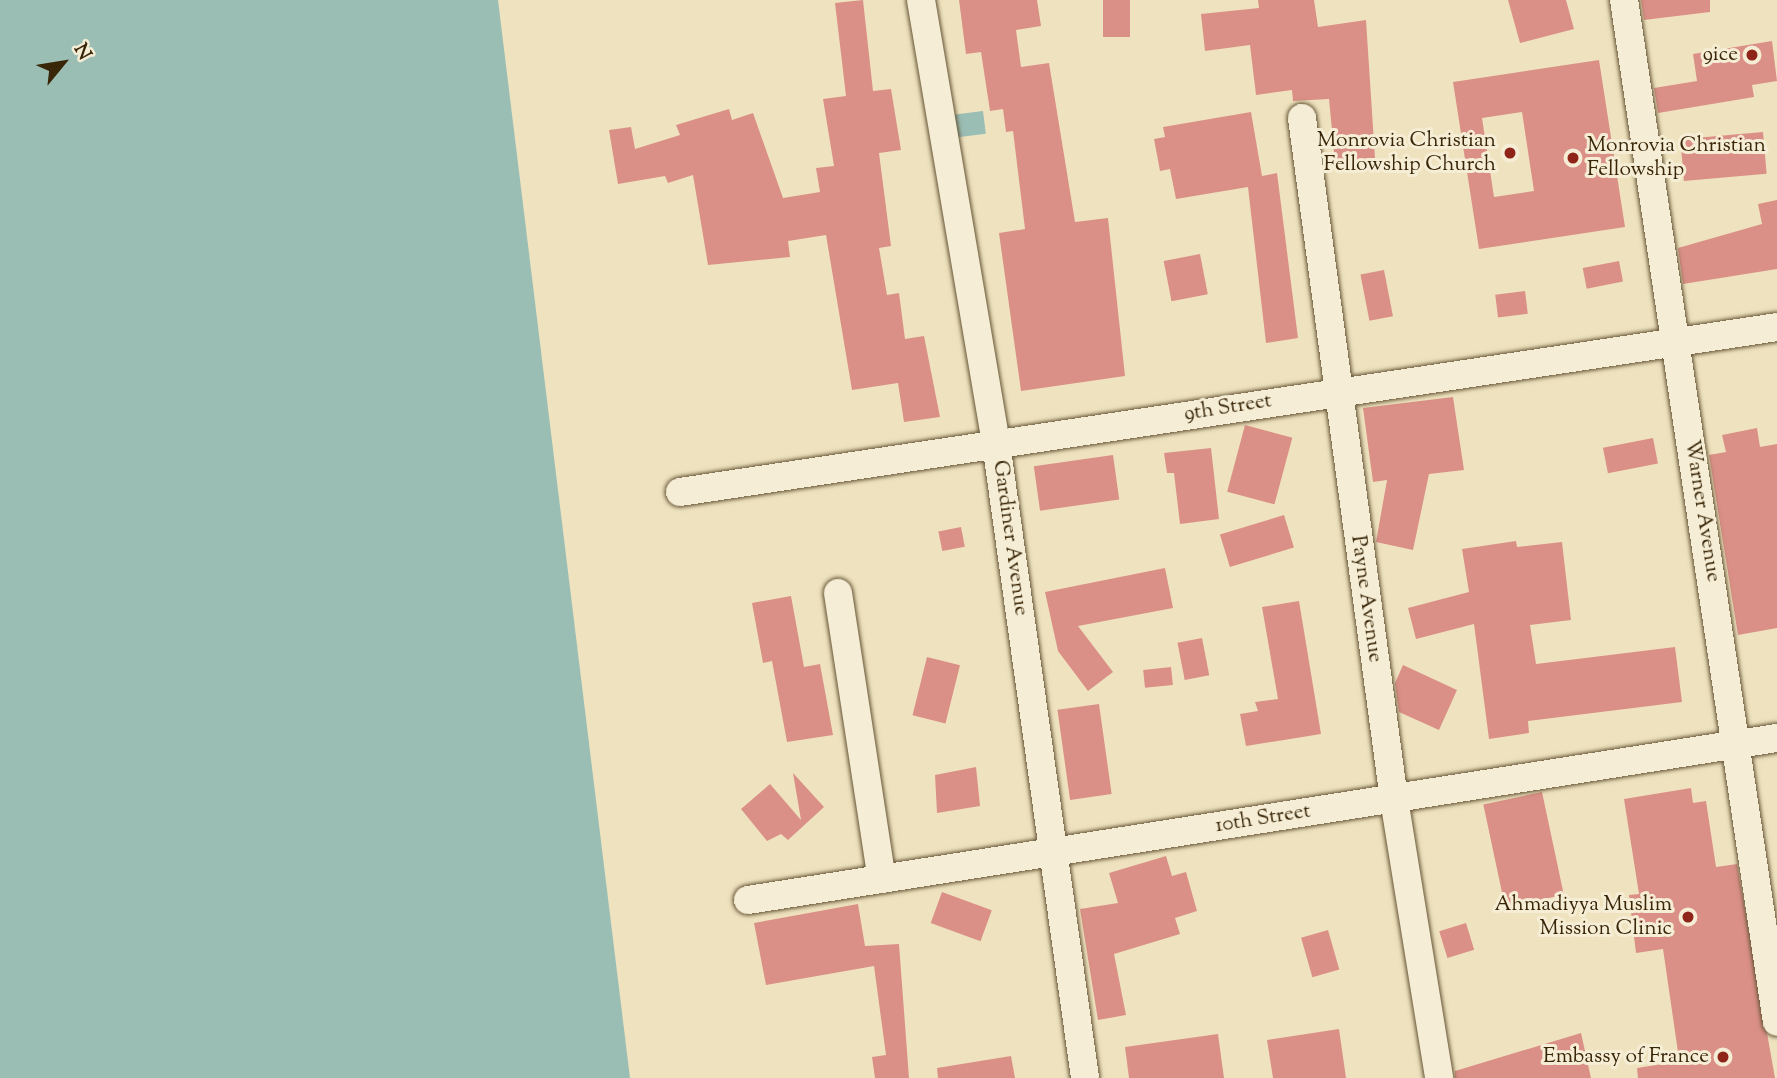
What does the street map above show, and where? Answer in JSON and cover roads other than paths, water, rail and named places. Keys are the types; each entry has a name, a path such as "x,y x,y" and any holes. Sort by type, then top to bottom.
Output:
{"street":[{"name":"Gardiner Avenue","path":"921,0 996,443 1085,1078"},
{"name":"Warner Avenue","path":"1624,0 1675,344 1740,744 1777,1022"},
{"name":"Payne Avenue","path":"1302,118 1394,799 1440,1078"},
{"name":"9th Street","path":"680,492 1337,391 1675,344 1777,327"},
{"path":"838,593 882,879"},
{"name":"10th Street","path":"748,900 1777,738"}],"water":[{"path":"0,0 498,0 630,1078 0,1078"},
{"path":"983,111 986,134 956,137 953,115"}],"place":[{"name":"9ice","path":"1752,55"},
{"name":"Monrovia Christian Fellowship Church","path":"1510,153"},
{"name":"Monrovia Christian Fellowship","path":"1573,158"},
{"name":"Ahmadiyya Muslim Mission Clinic","path":"1688,917"},
{"name":"Embassy of France","path":"1723,1057"}]}
